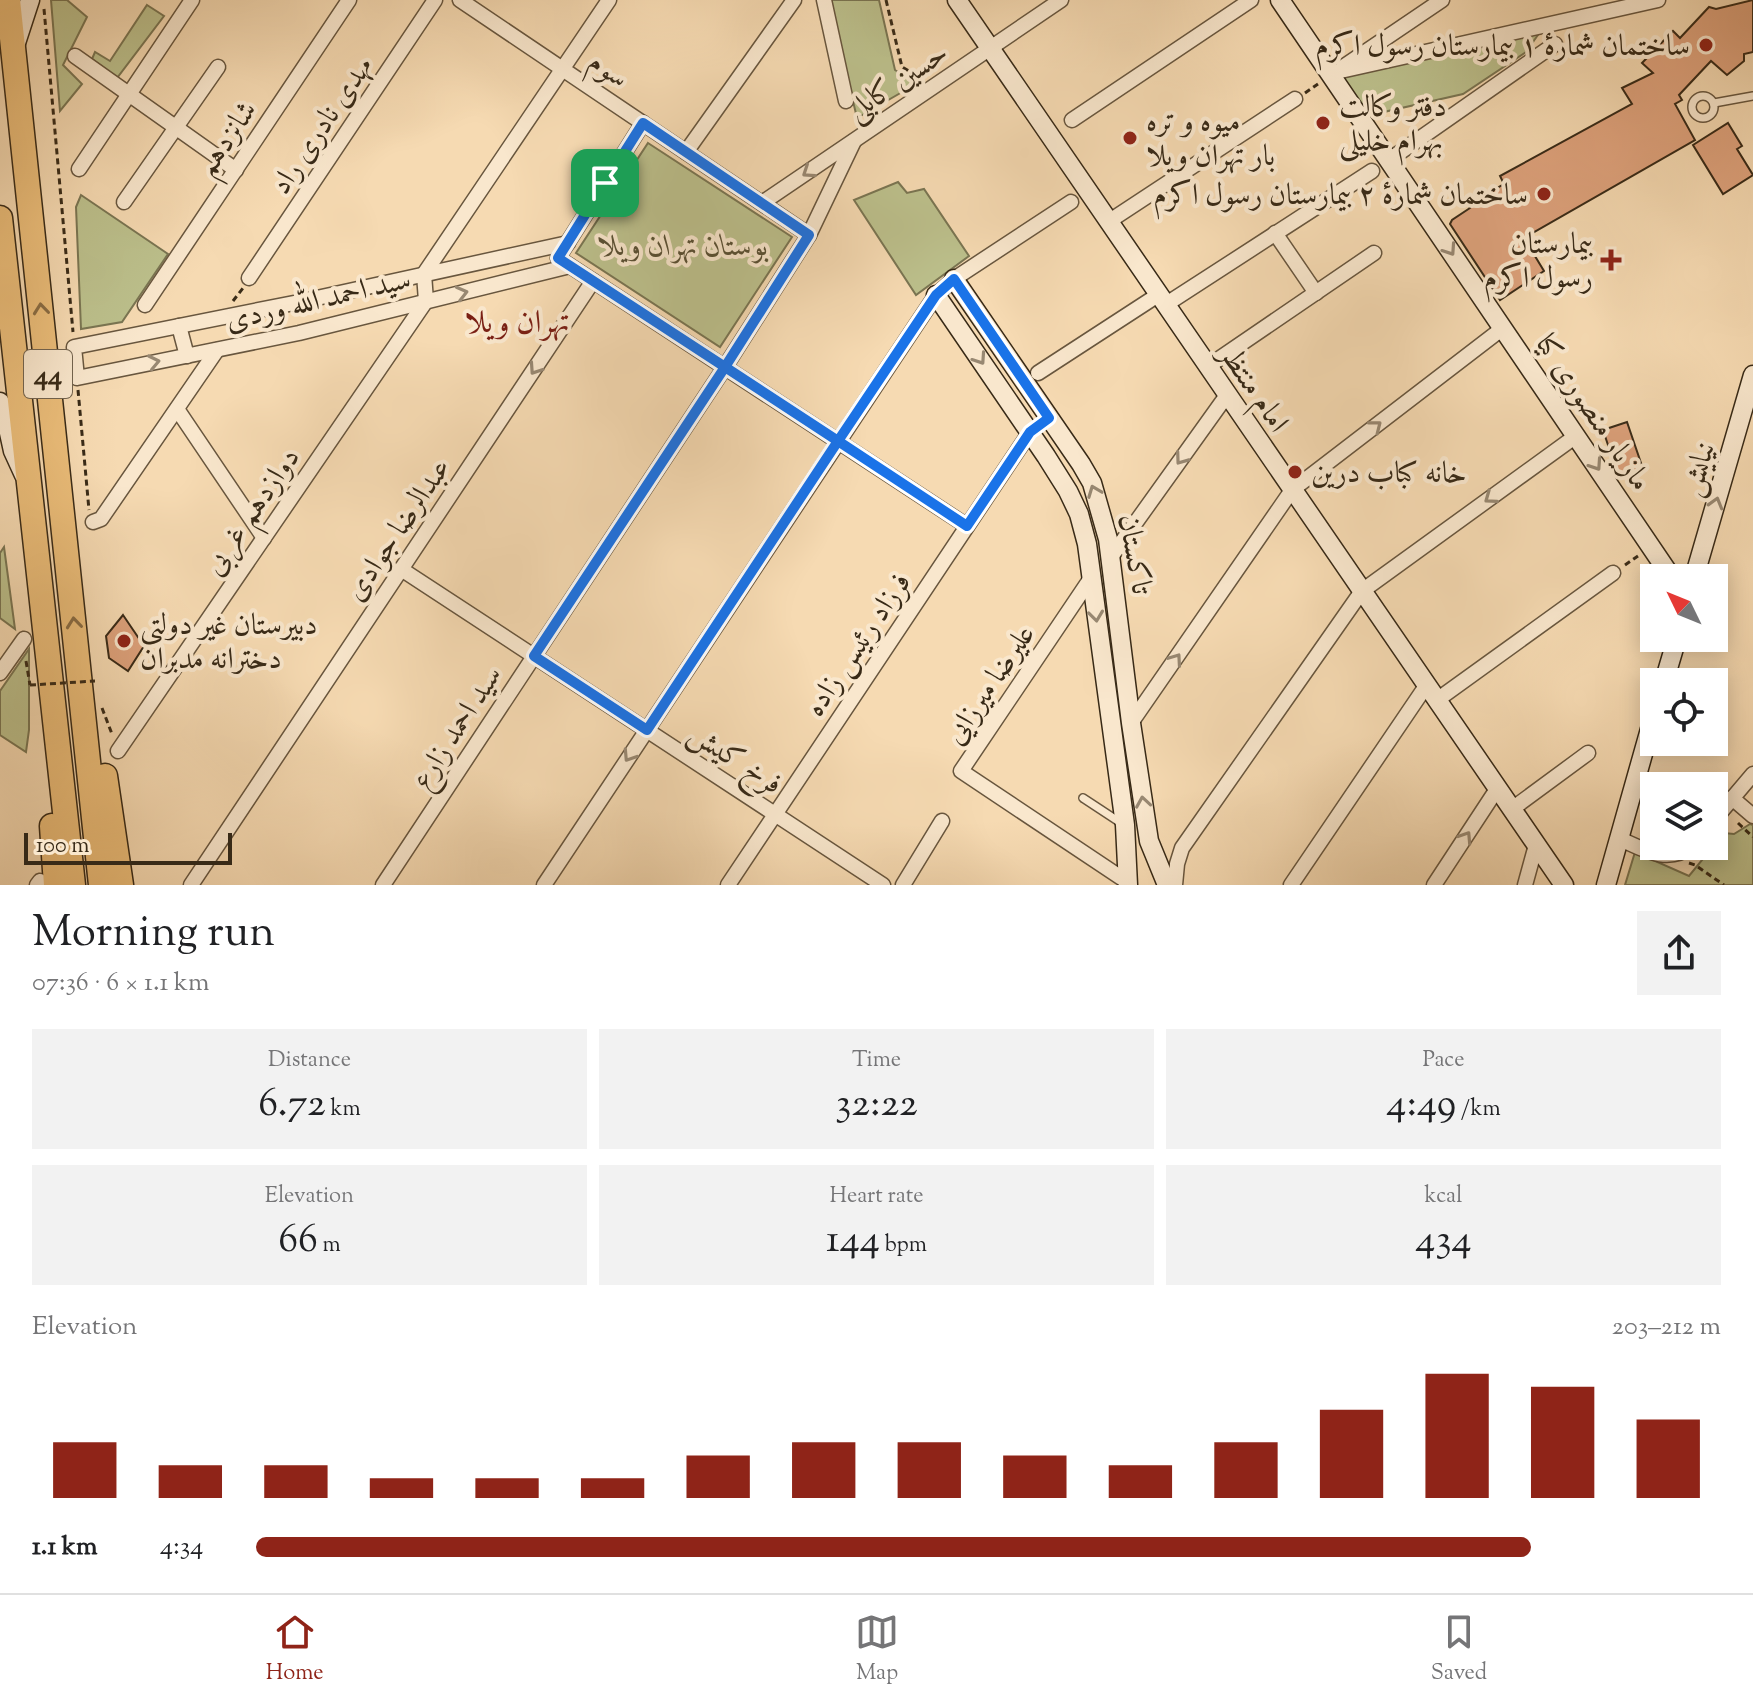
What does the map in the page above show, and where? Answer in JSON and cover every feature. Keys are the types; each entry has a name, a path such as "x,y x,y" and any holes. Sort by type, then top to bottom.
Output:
{"highway":[{"name":"44","path":"8,0 92,694 101,885"},
{"name":"44","path":"0,218 73,885"},
{"path":"92,694 121,885"},
{"path":"44,884 52,832 55,720"}],"street":[{"path":"79,169 192,0"},
{"name":"شانزدهم","path":"145,305 349,0"},
{"name":"مهدی نادری راد","path":"249,278 435,0"},
{"name":"سوم","path":"460,0 809,235"},
{"path":"426,301 424,274 609,0"},
{"path":"686,152 794,0"},
{"path":"824,0 846,101"},
{"name":"امام منتظر","path":"957,0 1564,885"},
{"path":"1072,120 1251,0"},
{"name":"مازیار منصوری کیا","path":"1280,0 1334,73 1389,160 1663,564"},
{"path":"1334,73 1442,0"},
{"path":"1334,73 1658,0"},
{"name":"حسین کابلی","path":"762,203 1056,1"},
{"path":"14,48 37,2"},
{"path":"1389,160 1555,44"},
{"path":"75,56 236,170"},
{"path":"124,202 218,67"},
{"path":"1108,222 1295,99"},
{"path":"643,123 568,243 564,262 967,526"},
{"name":"سید احمد زارع","path":"383,885 809,235 854,141"},
{"path":"1038,373 1275,233 1372,171"},
{"path":"544,885 936,295 954,279 1071,202"},
{"path":"1275,233 1316,293"},
{"name":"سید احمد الله وردی","path":"74,347 568,243"},
{"path":"1207,367 1374,253"},
{"name":"سید احمد الله وردی","path":"77,378 299,333 564,262"},
{"name":"تاکستان","path":"954,279 1092,483 1111,557 1149,841 1168,882"},
{"name":"عبدالرضا جوادی","path":"191,885 593,281"},
{"name":"تاکستان","path":"936,295 1061,479 1079,514 1087,544 1125,825 1128,884"},
{"name":"دوازدهم غربی","path":"118,751 426,301"},
{"path":"179,326 187,356"},
{"path":"1131,723 1292,490 1503,328"},
{"path":"74,347 77,378"},
{"path":"93,522 101,519 217,350"},
{"name":"نیایش","path":"1698,564 1753,375"},
{"path":"1111,557 1227,395"},
{"path":"0,402 13,451 29,487"},
{"path":"177,409 264,538"},
{"path":"1030,432 1049,418"},
{"name":"فرزاد رئیس زاده","path":"728,885 1030,432"},
{"path":"1168,882 1182,848 1362,591 1576,436"},
{"name":"فرخ کیش","path":"401,569 883,885"},
{"path":"1291,885 1432,693 1613,573"},
{"name":"علیرضا میرزایی","path":"1091,578 961,771 1128,884"},
{"path":"0,673 24,639"},
{"path":"1512,809 1588,753"},
{"path":"1606,885 1642,756"},
{"path":"1116,765 1137,762"},
{"path":"1728,803 1753,774"},
{"path":"1434,885 1497,789"},
{"path":"1732,798 1753,816"},
{"path":"903,885 942,821"},
{"path":"1618,838 1640,847"},
{"path":"1149,841 1163,849 1182,848"},
{"path":"1525,885 1536,845"}],"lane":[{"path":"1714,103 1753,96"},
{"path":"1083,798 1125,825"}],"path":[{"path":"886,0 902,67 935,86"},
{"path":"37,2 74,347"},
{"path":"1295,99 1334,73"},
{"path":"222,317 249,278"},
{"path":"77,378 89,515 93,522"},
{"path":"1613,573 1651,547"},
{"path":"26,666 30,685 92,694 118,751"},
{"path":"1677,860 1695,865 1724,885"}],"green space":[{"path":"51,0 67,0 87,17 63,65 82,84 60,111"},
{"path":"829,0 879,0 895,70 916,84 857,118"},
{"path":"147,5 164,16 117,78 92,59 95,52 110,61"},
{"path":"1540,32 1526,52 1463,94 1366,116 1341,76"},
{"name":"بوستان تهران ویلا","path":"648,143 792,237 720,347 576,253"},
{"path":"898,182 907,193 924,189 969,256 916,295 854,200"},
{"path":"81,195 168,254 122,322 81,329 76,207"},
{"path":"4,547 15,629 0,618 0,553"},
{"path":"29,649 26,752 0,735 0,691"},
{"path":"1753,825 1753,885 1625,885 1635,852 1640,854 1640,860 1653,860 1689,876 1702,860 1728,860 1728,833 1734,834"}],"building":[{"name":"ساختمان شمارهٔ ۲ بیمارستان رسول اکرم","path":"1753,0 1753,52 1744,54 1744,61 1727,75 1711,61 1679,95 1682,100 1675,104 1695,140 1524,238 1544,271 1500,300 1450,224 1452,220 1470,208 1468,204 1504,184 1500,176 1632,104 1622,88 1653,73 1642,63 1673,31 1680,38 1709,7 1716,9"},
{"path":"1728,123 1742,146 1737,149 1753,175 1723,194 1693,145"},
{"path":"1627,422 1643,469 1619,478 1603,430"},
{"name":"دبیرستان غیر دولتی دخترانه مدبران","path":"123,615 144,646 128,671 109,658 106,636"}],"place":[{"name":"ساختمان شمارهٔ ۱ بیمارستان رسول اکرم","path":"1706,45"},
{"name":"دفتر وکالت بهرام خلیلی","path":"1323,123"},
{"name":"میوه و تره بار تهران ویلا","path":"1130,138"},
{"name":"ساختمان شمارهٔ ۲ بیمارستان رسول اکرم","path":"1544,194"},
{"name":"بیمارستان رسول اکرم","path":"1611,260"},
{"name":"خانه کباب درین","path":"1295,472"},
{"name":"دبیرستان غیر دولتی دخترانه مدبران","path":"124,641"}],"district":[{"name":"تهران ویلا","path":"517,321"}],"route":[{"path":"605,183 558,258 725,367 534,656 647,730 838,441 967,526 1030,432 1049,418 954,279 936,295 838,441 725,367 809,235 643,123 605,183"}]}
